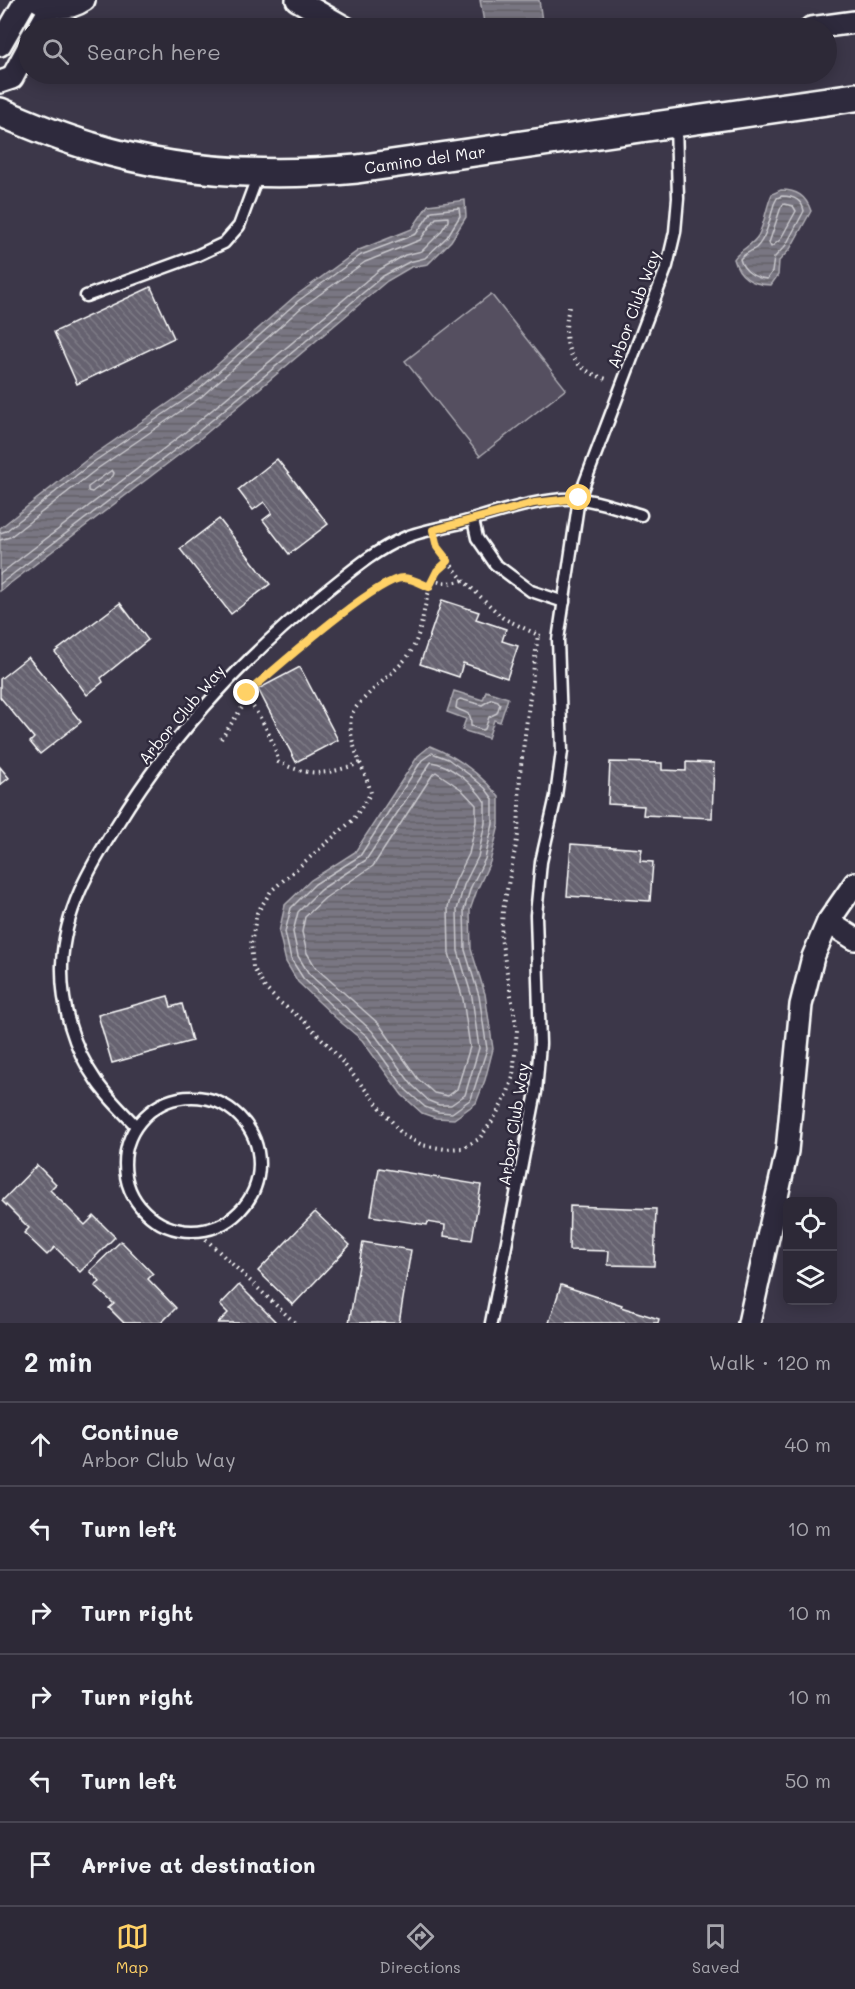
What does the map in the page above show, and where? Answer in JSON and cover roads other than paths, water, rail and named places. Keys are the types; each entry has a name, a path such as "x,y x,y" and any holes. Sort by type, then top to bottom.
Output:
{"street":[{"path":"0,45 26,0"},
{"path":"41,18 44,3 65,8 84,0"},
{"path":"297,0 328,18"},
{"path":"837,24 855,22"},
{"path":"0,82 12,78 18,67"},
{"name":"Camino del Mar","path":"0,112 50,134 103,150 158,162 224,171 291,173 357,169 855,98"},
{"path":"749,1323 787,1151 801,1005 813,957 828,922 855,883"},
{"path":"828,922 855,939"}],"lane":[{"name":"Arbor Club Way","path":"491,1323 536,1092 540,1044 536,915 541,862 556,796 562,751 558,640 579,498 667,266 675,232 678,198 676,123"},
{"path":"86,296 196,256 224,243 239,226 259,172"},
{"name":"Arbor Club Way","path":"136,1126 97,1083 81,1056 70,1027 64,996 62,964 66,933 80,886 132,800 175,741 227,680 287,622 352,570 404,538 534,503 579,498"},
{"path":"579,498 640,515"},
{"path":"472,520 477,538 495,564 531,591 564,602"},
{"path":"189,1096 210,1098 229,1107 245,1121 256,1139 260,1160 258,1181 249,1200 235,1216 217,1226 196,1231 177,1229 159,1222 143,1210 132,1194 125,1172 127,1148 136,1126 150,1111 168,1100 189,1096"}],"water":[{"path":"480,0 539,0 542,18 483,18"},
{"path":"781,190 792,191 800,195 811,211 790,249 779,261 778,275 771,285 752,282 739,271 734,259 758,236 772,194"},
{"path":"465,200 466,217 451,241 428,264 411,267 387,281 197,441 0,591 0,528 89,458 192,387 294,297 359,250 412,229 428,205"},
{"path":"454,691 483,700 486,691 508,698 500,722 494,720 488,738 462,730 466,719 447,712"},
{"path":"430,746 468,767 499,797 499,825 490,862 470,910 471,949 485,994 493,1049 476,1103 454,1119 436,1118 422,1113 402,1095 362,1040 298,982 286,962 279,932 285,905 311,880 355,852 418,756"}]}
